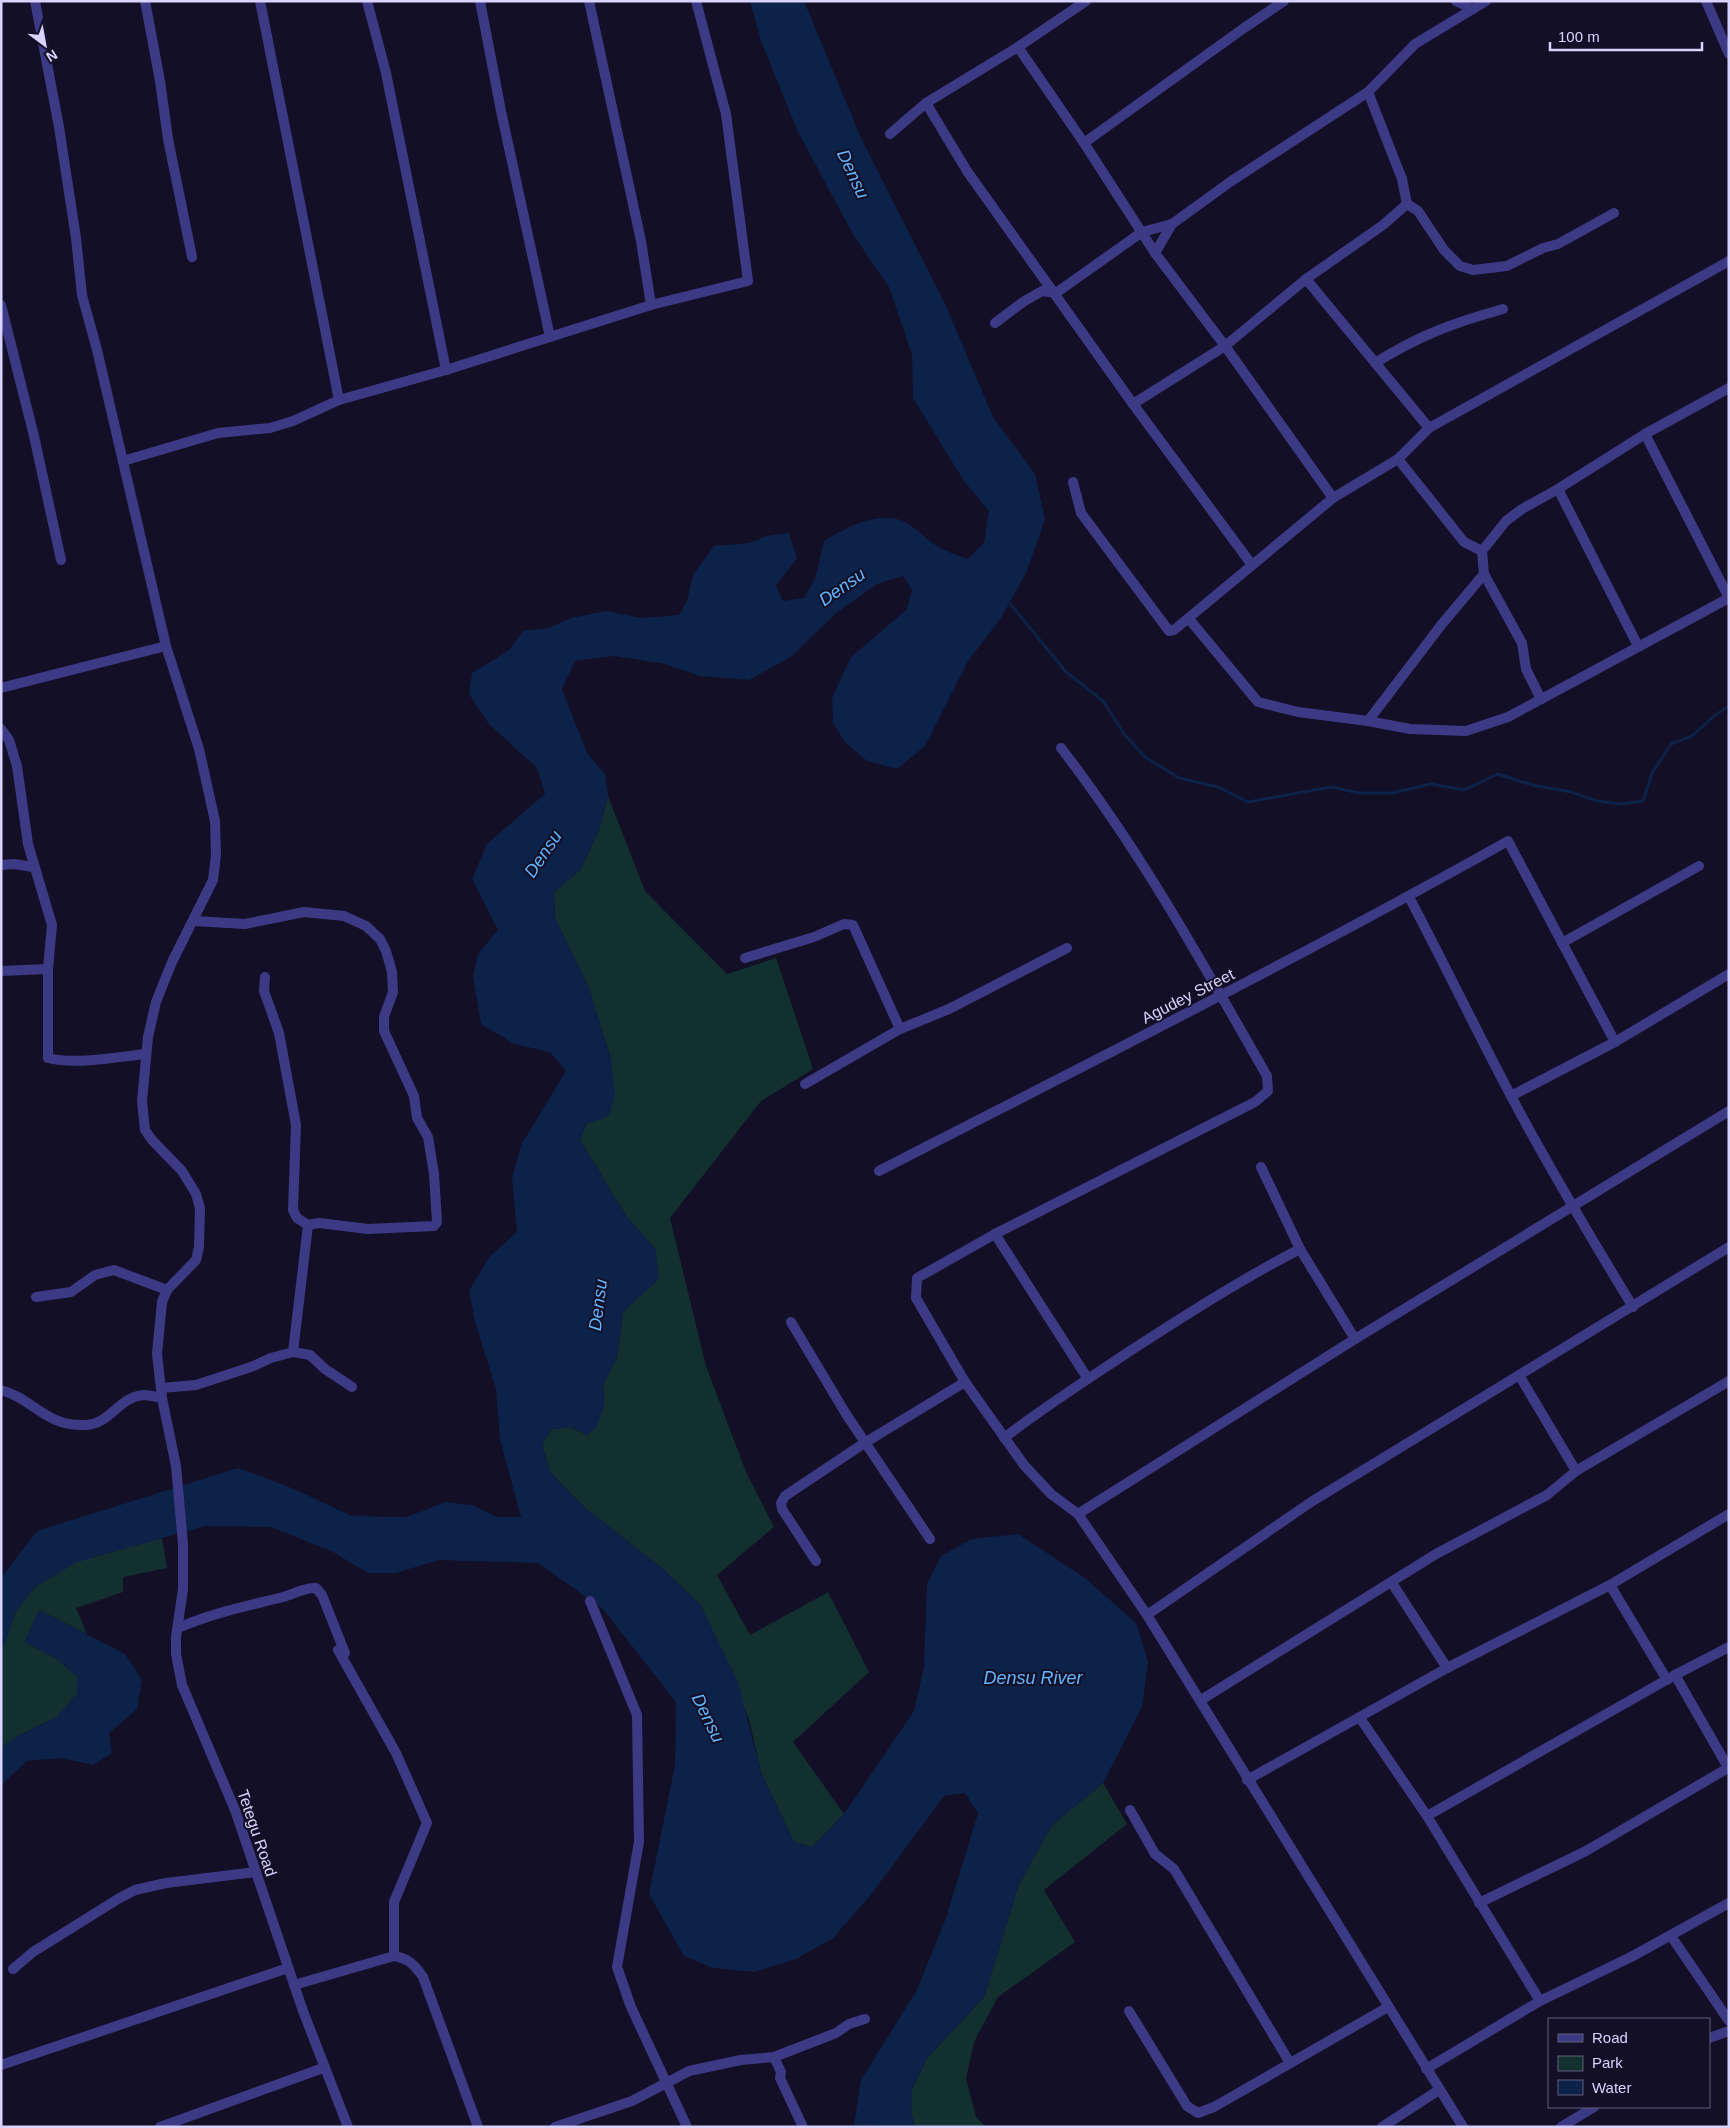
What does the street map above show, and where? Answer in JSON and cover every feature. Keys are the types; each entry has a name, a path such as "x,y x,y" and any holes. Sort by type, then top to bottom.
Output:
{"street":[{"path":"35,1 60,136 76,238 82,295 97,350 166,646 199,749 215,822 216,855 212,880 172,962 156,1002 146,1054 142,1101 146,1130 152,1140 182,1171 196,1194 200,1208 199,1247 196,1260 166,1290 114,1270 95,1274 71,1292 36,1297"},
{"path":"145,1 160,81 168,139 192,257"},
{"path":"260,1 339,400"},
{"path":"367,1 386,73 446,370"},
{"path":"480,1 501,111 550,337"},
{"path":"589,1 641,241 651,305"},
{"path":"123,462 218,433 270,428 293,421 339,400 446,370 651,305 748,281 726,114 696,1"},
{"path":"890,134 926,103 1018,47 1086,1"},
{"path":"1084,143 1284,1"},
{"path":"1449,1 1459,16"},
{"path":"1456,1 1473,9"},
{"path":"995,323 1023,302 1042,291 1056,293 1142,232 1172,224 1230,182 1368,92 1415,44 1486,1"},
{"path":"1706,1 1729,54"},
{"path":"1018,47 1084,143 1155,253 1225,346 1333,498"},
{"path":"1368,92 1402,179 1407,204 1418,211 1444,250 1460,266 1473,270 1507,266 1543,248 1558,244 1614,213"},
{"path":"926,103 967,171 1056,293 1133,404 1252,565"},
{"path":"1133,404 1225,346 1306,279 1383,225 1407,204"},
{"path":"1155,253 1172,224"},
{"path":"1073,482 1080,514 1169,631 1174,630 1333,498 1398,459 1429,428 1729,261"},
{"path":"1306,279 1429,428"},
{"path":"1,305 32,428 61,560"},
{"path":"1376,363 1408,343 1453,323 1503,309"},
{"path":"1541,699 1526,670 1522,643 1484,574 1482,550 1506,521 1522,508 1558,489 1645,434 1729,388"},
{"path":"1189,619 1258,702 1298,712 1368,721 1410,729 1466,731 1508,717 1729,598 1645,434"},
{"path":"1398,459 1464,542 1482,550"},
{"path":"1558,489 1638,646"},
{"path":"1368,721 1442,624 1484,574"},
{"path":"1,688 166,646"},
{"path":"1,729 9,740 17,766 33,867 41,885 52,925 48,969 48,1058 78,1060 146,1054"},
{"path":"1061,748 1091,787 1133,849 1267,1076 1268,1091 1255,1102 995,1234 917,1278 916,1298 965,1382 1004,1438 1024,1465 1051,1494 1078,1514 1147,1615 1201,1700 1247,1780 1463,2127"},
{"name":"Agudey Street","path":"878,1171 1221,996 1408,897 1508,841 1562,943"},
{"path":"1,865 14,864 33,867"},
{"path":"1615,1042 1562,943 1700,866"},
{"path":"1408,897 1461,995 1511,1096 1571,1205 1633,1307"},
{"path":"194,920 245,924 304,912 344,916 366,926 380,939 386,951 392,972 393,992 384,1018 384,1031 414,1096 416,1118 428,1137 434,1174 437,1222 434,1226 368,1230 334,1224 308,1225 297,1218 294,1210 296,1125 279,1033 264,991 265,977"},
{"path":"745,958 814,937 844,924 852,925 900,1029"},
{"path":"804,1084 900,1029 949,1009 1067,948"},
{"path":"1,971 48,969"},
{"path":"1511,1096 1615,1042 1729,974"},
{"path":"1078,1514 1571,1205 1729,1111"},
{"path":"1261,1167 1300,1249 1355,1339"},
{"path":"293,1352 308,1225"},
{"path":"995,1234 1088,1379"},
{"path":"1147,1615 1311,1502 1729,1247"},
{"path":"1004,1438 1044,1407 1240,1280 1300,1249"},
{"name":"Tetegu Road","path":"166,1290 162,1302 157,1354 161,1393 176,1466 183,1544 183,1589 176,1654 182,1685 234,1810 323,2068 348,2127"},
{"path":"791,1322 846,1414 930,1539"},
{"path":"1,1390 11,1393 46,1417 58,1422 85,1425 99,1424 126,1400 142,1395 196,1385 270,1358 293,1352 310,1355 352,1387"},
{"path":"1519,1375 1576,1471"},
{"path":"1201,1700 1436,1554 1547,1495 1576,1471 1729,1381"},
{"path":"816,1561 782,1509 781,1503 785,1496 866,1442 965,1382"},
{"path":"1247,1780 1447,1668 1610,1585 1729,1514"},
{"path":"1392,1583 1447,1668"},
{"path":"1479,1902 1586,1851 1729,1768 1610,1585"},
{"path":"178,1628 244,1606 283,1597 310,1587 316,1588 322,1595 342,1652 396,1753 427,1823 394,1902 394,1956"},
{"path":"590,1600 637,1715 639,1842 617,1967 631,2007 686,2127"},
{"path":"1427,1816 1671,1677 1729,1647"},
{"path":"1360,1718 1427,1816 1540,2001"},
{"path":"1130,1810 1155,1854 1174,1869 1290,2063"},
{"path":"13,1969 33,1952 135,1890 166,1883 256,1872"},
{"path":"1426,2069 1540,2001 1671,1936 1729,1904"},
{"path":"1671,1936 1729,2021"},
{"path":"294,1985 394,1956 405,1958 414,1964 423,1976 478,2127"},
{"path":"1,2065 288,1968"},
{"path":"1129,2011 1187,2106 1198,2113 1214,2107 1388,2007"},
{"path":"560,2126 632,2101 689,2071 741,2060 774,2057 836,2033 849,2024 865,2019"},
{"path":"1710,2038 1729,2031"},
{"path":"774,2057 781,2072 780,2078 803,2127"},
{"path":"160,2127 323,2068"},
{"path":"1382,2127 1439,2090"},
{"path":"1561,2127 1592,2108"}],"green space":[{"path":"608,796 645,891 727,974 776,958 813,1069 761,1101 670,1218 706,1366 746,1472 774,1527 717,1575 750,1635 828,1592 869,1672 793,1742 844,1814 812,1847 794,1842 761,1773 749,1719 701,1606 663,1569 585,1508 550,1472 542,1444 552,1429 569,1427 588,1435 604,1405 603,1385 617,1358 623,1312 637,1298 656,1250 626,1216 580,1140 611,1059 588,986 555,918 554,892 580,870 599,830"},
{"path":"162,1538 167,1568 123,1577 123,1592 76,1608 87,1634 39,1610 25,1642 54,1657 77,1676 77,1694 57,1717 18,1736 1,1747 1,1652 16,1611 35,1587 76,1562"},
{"path":"1103,1783 1127,1824 1044,1890 1075,1942 998,1997 974,2042 966,2078 976,2117 986,2127 915,2127 911,2111 912,2089 927,2058 984,1997 1019,1884 1052,1825"}],"water":[{"path":"750,1 804,1 861,138 946,306 993,417 1035,474 1045,519 1027,571 1001,618 968,661 925,746 897,769 867,761 845,742 833,723 832,698 851,657 907,609 912,590 903,576 877,584 835,614 791,657 749,680 700,676 665,664 615,656 575,661 562,689 587,753 605,774 608,796 599,830 580,870 554,892 555,918 588,986 611,1059 615,1094 609,1116 586,1124 580,1140 626,1216 656,1250 659,1279 623,1312 617,1358 603,1385 604,1405 597,1426 588,1435 569,1427 552,1429 542,1444 550,1472 585,1508 663,1569 701,1606 738,1682 761,1773 794,1842 812,1847 844,1814 914,1711 924,1667 927,1584 941,1556 972,1539 1018,1534 1085,1578 1136,1623 1148,1662 1142,1707 1103,1783 1052,1825 1019,1884 984,1997 927,2058 912,2089 911,2111 915,2127 854,2125 861,2080 917,1990 946,1918 978,1813 965,1793 944,1796 870,1896 833,1938 796,1959 754,1972 713,1968 684,1956 649,1894 675,1765 676,1702 603,1609 538,1563 439,1560 396,1573 368,1573 333,1552 271,1527 205,1526 77,1562 35,1587 16,1611 1,1652 1,1578 37,1531 238,1468 289,1487 352,1516 407,1517 445,1502 472,1505 497,1517 521,1517 500,1439 496,1389 475,1322 469,1291 490,1256 517,1232 512,1179 521,1145 566,1071 550,1052 514,1044 481,1024 473,977 478,954 498,930 472,879 487,844 545,794 537,768 489,724 469,694 472,673 509,650 524,630 546,629 571,618 606,611 642,618 679,615 687,601 693,575 714,546 749,543 767,536 789,533 797,558 776,586 783,601 804,598 815,579 824,541 849,527 868,520 888,518 903,521 942,549 968,559 984,543 989,511 964,481 913,398 912,355 889,287 854,236 798,132 761,41"},
{"path":"39,1610 125,1654 142,1680 137,1709 109,1733 112,1753 93,1765 61,1758 27,1761 1,1785 1,1747 18,1736 57,1717 77,1694 77,1676 54,1657 25,1642"}],"waterway":[{"path":"1007,600 1066,672 1104,702 1124,734 1145,757 1179,778 1218,787 1248,802 1331,787 1359,793 1392,793 1431,784 1464,790 1498,774 1532,785 1571,792 1597,801 1621,804 1643,801 1652,773 1671,744 1692,736 1714,716 1729,706"}],"water label":[{"name":"Densu","path":"853,174"},
{"name":"Densu","path":"842,587"},
{"name":"Densu","path":"543,854"},
{"name":"Densu","path":"598,1305"},
{"name":"Densu River","path":"1033,1678"},
{"name":"Densu","path":"708,1718"}]}
